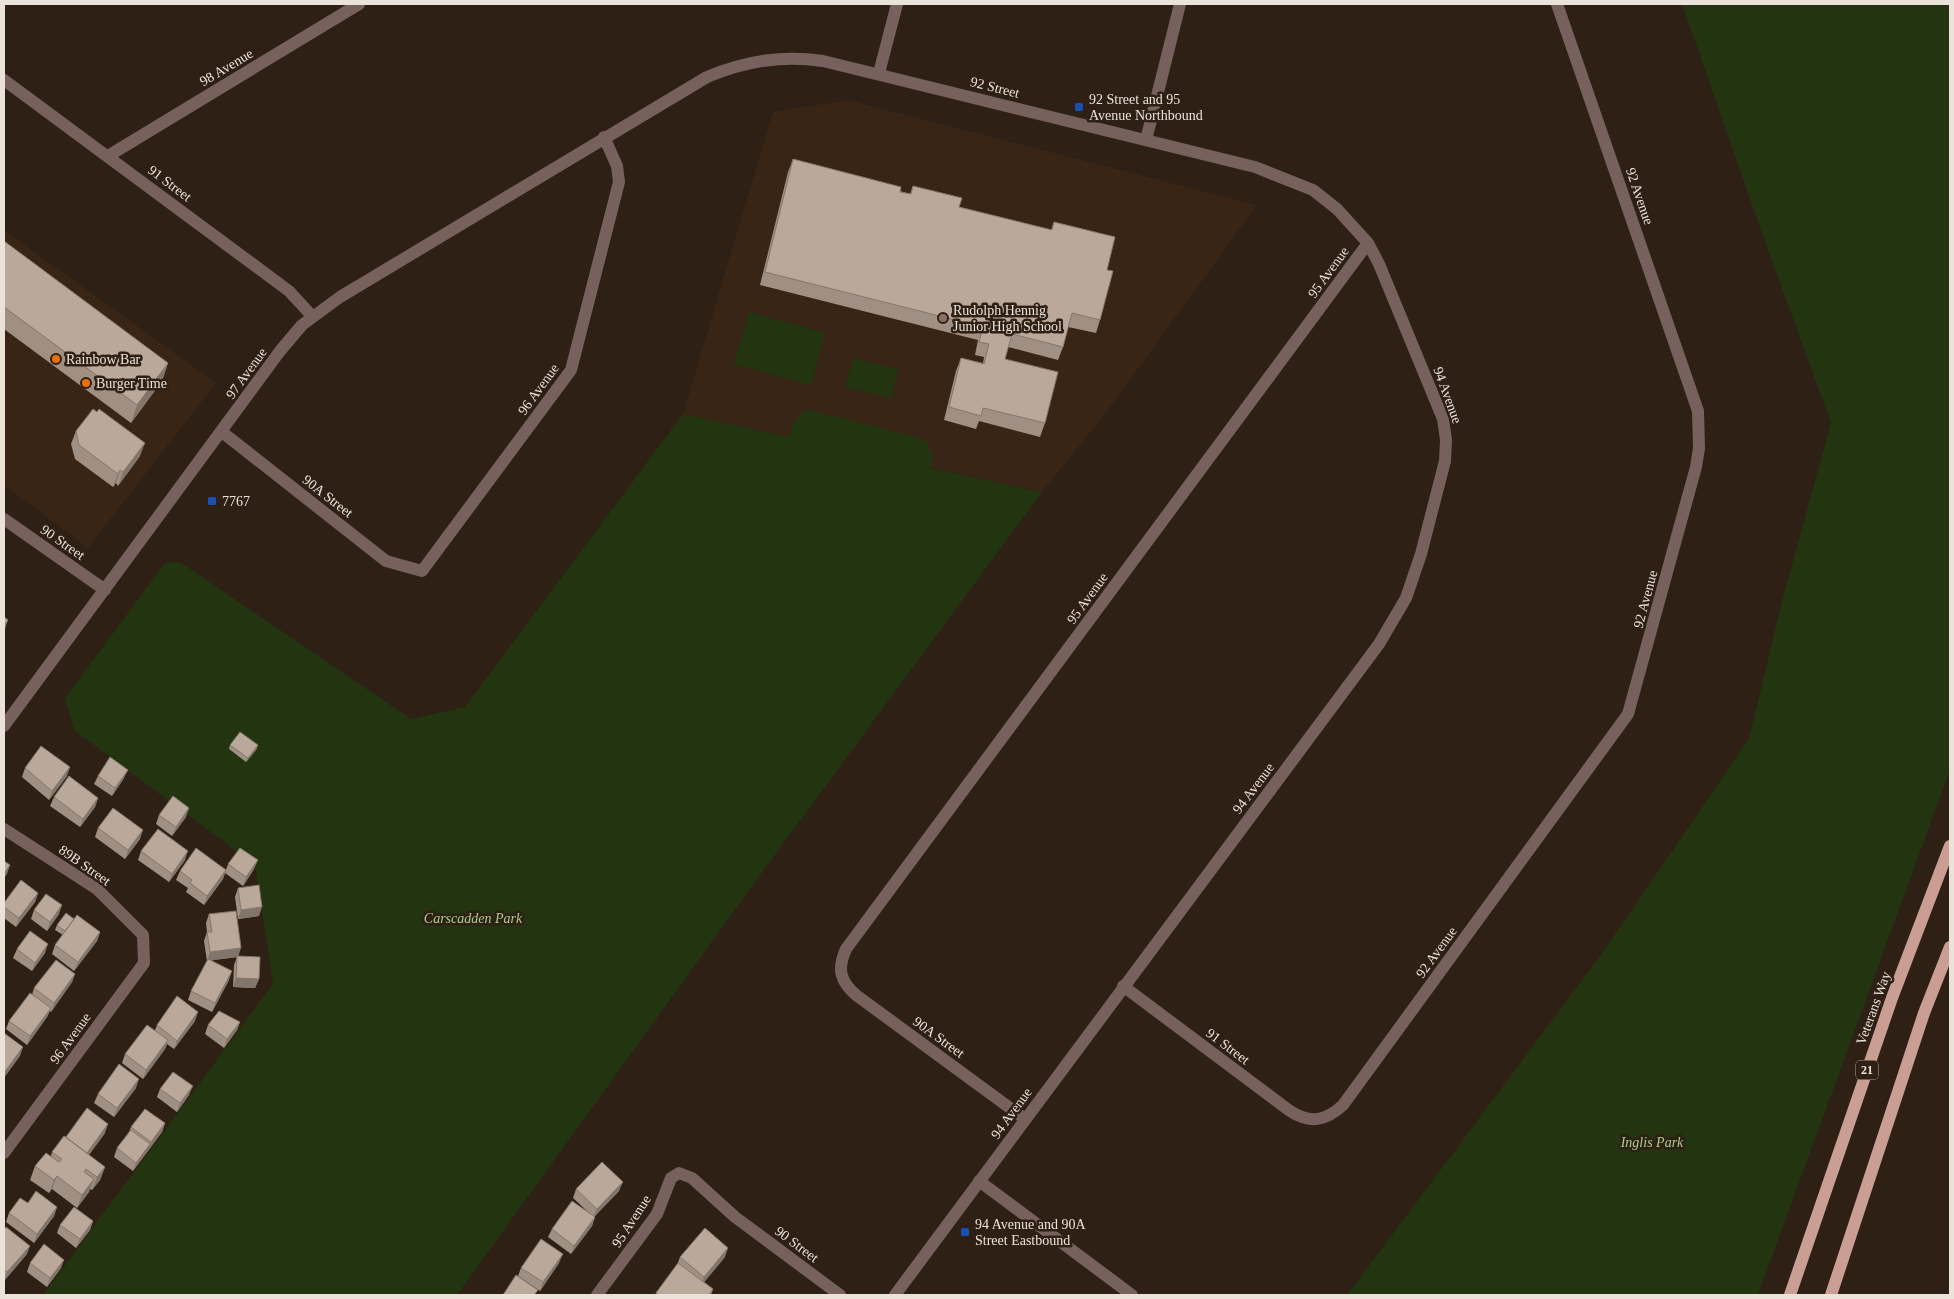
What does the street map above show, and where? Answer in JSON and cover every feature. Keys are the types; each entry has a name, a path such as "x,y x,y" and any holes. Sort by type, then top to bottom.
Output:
{"main road":[{"name":"Veterans Way","path":"1790,1295 1892,998 1950,846"},
{"path":"1831,1295 1924,1013 1950,947"}],"street":[{"name":"98 Avenue","path":"108,156 359,4"},
{"path":"879,73 897,4"},
{"path":"1146,140 1180,4"},
{"name":"92 Avenue","path":"1318,1120 1336,1112 1343,1105 1628,714 1696,467 1699,448 1698,412 1557,4"},
{"name":"92 Street","path":"604,137 707,77 752,62 788,58 806,59 879,73 1254,167 1298,182 1313,190 1337,209 1368,243"},
{"name":"91 Street","path":"4,80 289,291 312,316"},
{"name":"97 Avenue","path":"4,726 292,336 312,316 340,297 604,137"},
{"name":"96 Avenue","path":"422,571 571,370 619,182 618,169 604,137"},
{"name":"95 Avenue","path":"840,975 842,958 846,949 1368,243"},
{"name":"94 Avenue","path":"895,1295 1379,644 1398,613 1415,575 1445,461 1446,430 1383,273 1368,243"},
{"name":"90A Street","path":"222,432 386,561 422,571"},
{"name":"90 Street","path":"4,519 104,590"},
{"name":"89B Street","path":"4,829 97,889 142,935"},
{"name":"96 Avenue","path":"4,1153 144,963 142,935"},
{"name":"90A Street","path":"840,975 848,988 856,996 1025,1119"},
{"name":"91 Street","path":"1123,986 1290,1111 1307,1120 1318,1120"},
{"name":"95 Avenue","path":"597,1295 657,1214 670,1180 675,1174 688,1175 735,1217"},
{"path":"979,1181 1132,1295"},
{"name":"90 Street","path":"735,1217 840,1295"}],"shaded area":[{"name":"Rudolph Hennig Junior High School","path":"848,100 1257,205 1108,410 1042,492 683,414 773,112"},
{"path":"4,230 216,383 88,548 4,485"}],"green space":[{"name":"Inglis Park","path":"1682,4 1950,4 1950,770 1758,1295 1347,1295 1598,959 1749,739 1781,605 1831,423"},
{"path":"749,312 825,333 811,385 734,364"},
{"path":"853,358 898,369 891,398 845,387"},
{"name":"Carscadden Park","path":"806,409 925,439 933,455 930,468 1042,492 752,886 457,1295 43,1295 273,984 255,865 74,730 65,698 165,563 180,562 411,719 465,707 683,414 789,437 794,421"}],"building":[{"name":"Rudolph Hennig Junior High School","path":"793,159 901,187 900,192 911,194 913,186 962,198 959,207 1052,230 1054,222 1115,237 1107,270 1113,271 1100,320 1072,313 1063,347 1012,334 1005,359 1058,372 1045,423 983,408 981,416 949,407 961,358 984,364 989,344 979,342 983,327 765,272"},
{"path":"4,241 168,363 137,405 4,307"},
{"path":"93,409 97,412 99,409 145,443 123,472 120,470 118,474 79,445 76,431"},
{"path":"4,617 8,620 4,626"},
{"path":"240,732 258,745 248,758 230,745"},
{"path":"41,746 70,767 52,791 25,768"},
{"path":"110,757 128,770 115,788 98,776"},
{"path":"69,776 98,798 83,819 54,797"},
{"path":"173,796 189,808 176,827 159,815"},
{"path":"113,808 143,830 128,850 98,828"},
{"path":"158,829 188,851 172,874 141,851"},
{"path":"196,848 226,870 207,896 190,883 192,880 180,871"},
{"path":"240,848 258,860 246,877 228,864"},
{"path":"4,861 10,865 4,874"},
{"path":"21,880 38,893 19,918 4,907 4,903"},
{"path":"259,885 262,907 241,910 238,888"},
{"path":"46,894 62,905 50,922 34,910"},
{"path":"236,911 241,948 210,952 207,932 212,932 209,914"},
{"path":"66,913 74,919 65,931 57,925"},
{"path":"77,915 100,932 78,962 55,945"},
{"path":"30,931 48,944 35,963 17,949"},
{"path":"237,956 260,957 259,979 236,978"},
{"path":"208,959 232,971 215,1003 191,991"},
{"path":"56,960 75,974 54,1003 34,988"},
{"path":"30,993 51,1008 30,1036 9,1021"},
{"path":"177,996 198,1012 177,1041 157,1025"},
{"path":"219,1011 240,1022 227,1039 208,1025"},
{"path":"147,1025 168,1040 146,1070 125,1054"},
{"path":"4,1033 23,1047 4,1073"},
{"path":"119,1064 139,1079 117,1108 98,1094"},
{"path":"173,1072 193,1086 180,1103 160,1089"},
{"path":"87,1108 108,1124 87,1153 66,1137"},
{"path":"145,1109 165,1123 151,1142 131,1127"},
{"path":"131,1130 150,1144 136,1163 117,1148"},
{"path":"64,1136 105,1167 97,1177 86,1169 84,1172 94,1179 82,1195 57,1176 54,1180 35,1166 46,1153 59,1162 62,1159 52,1152"},
{"path":"602,1162 623,1182 597,1209 576,1189"},
{"path":"36,1191 57,1207 37,1234 9,1213 20,1198 28,1203"},
{"path":"572,1201 595,1217 574,1246 552,1229"},
{"path":"74,1207 93,1221 80,1239 60,1225"},
{"path":"6,1227 30,1246 7,1272 4,1270 4,1230"},
{"path":"705,1228 728,1248 704,1277 680,1257"},
{"path":"541,1239 563,1254 543,1282 521,1268"},
{"path":"44,1244 64,1260 50,1278 30,1263"},
{"path":"678,1263 713,1289 709,1295 659,1295 656,1293"},
{"path":"516,1275 538,1290 534,1295 503,1295"}],"place":[{"name":"92 Street and 95 Avenue Northbound","path":"1079,107"},
{"name":"Rudolph Hennig Junior High School","path":"943,318"},
{"name":"Rainbow Bar","path":"56,359"},
{"name":"Burger Time","path":"86,383"},
{"name":"7767","path":"212,501"},
{"name":"94 Avenue and 90A Street Eastbound","path":"965,1232"}]}
